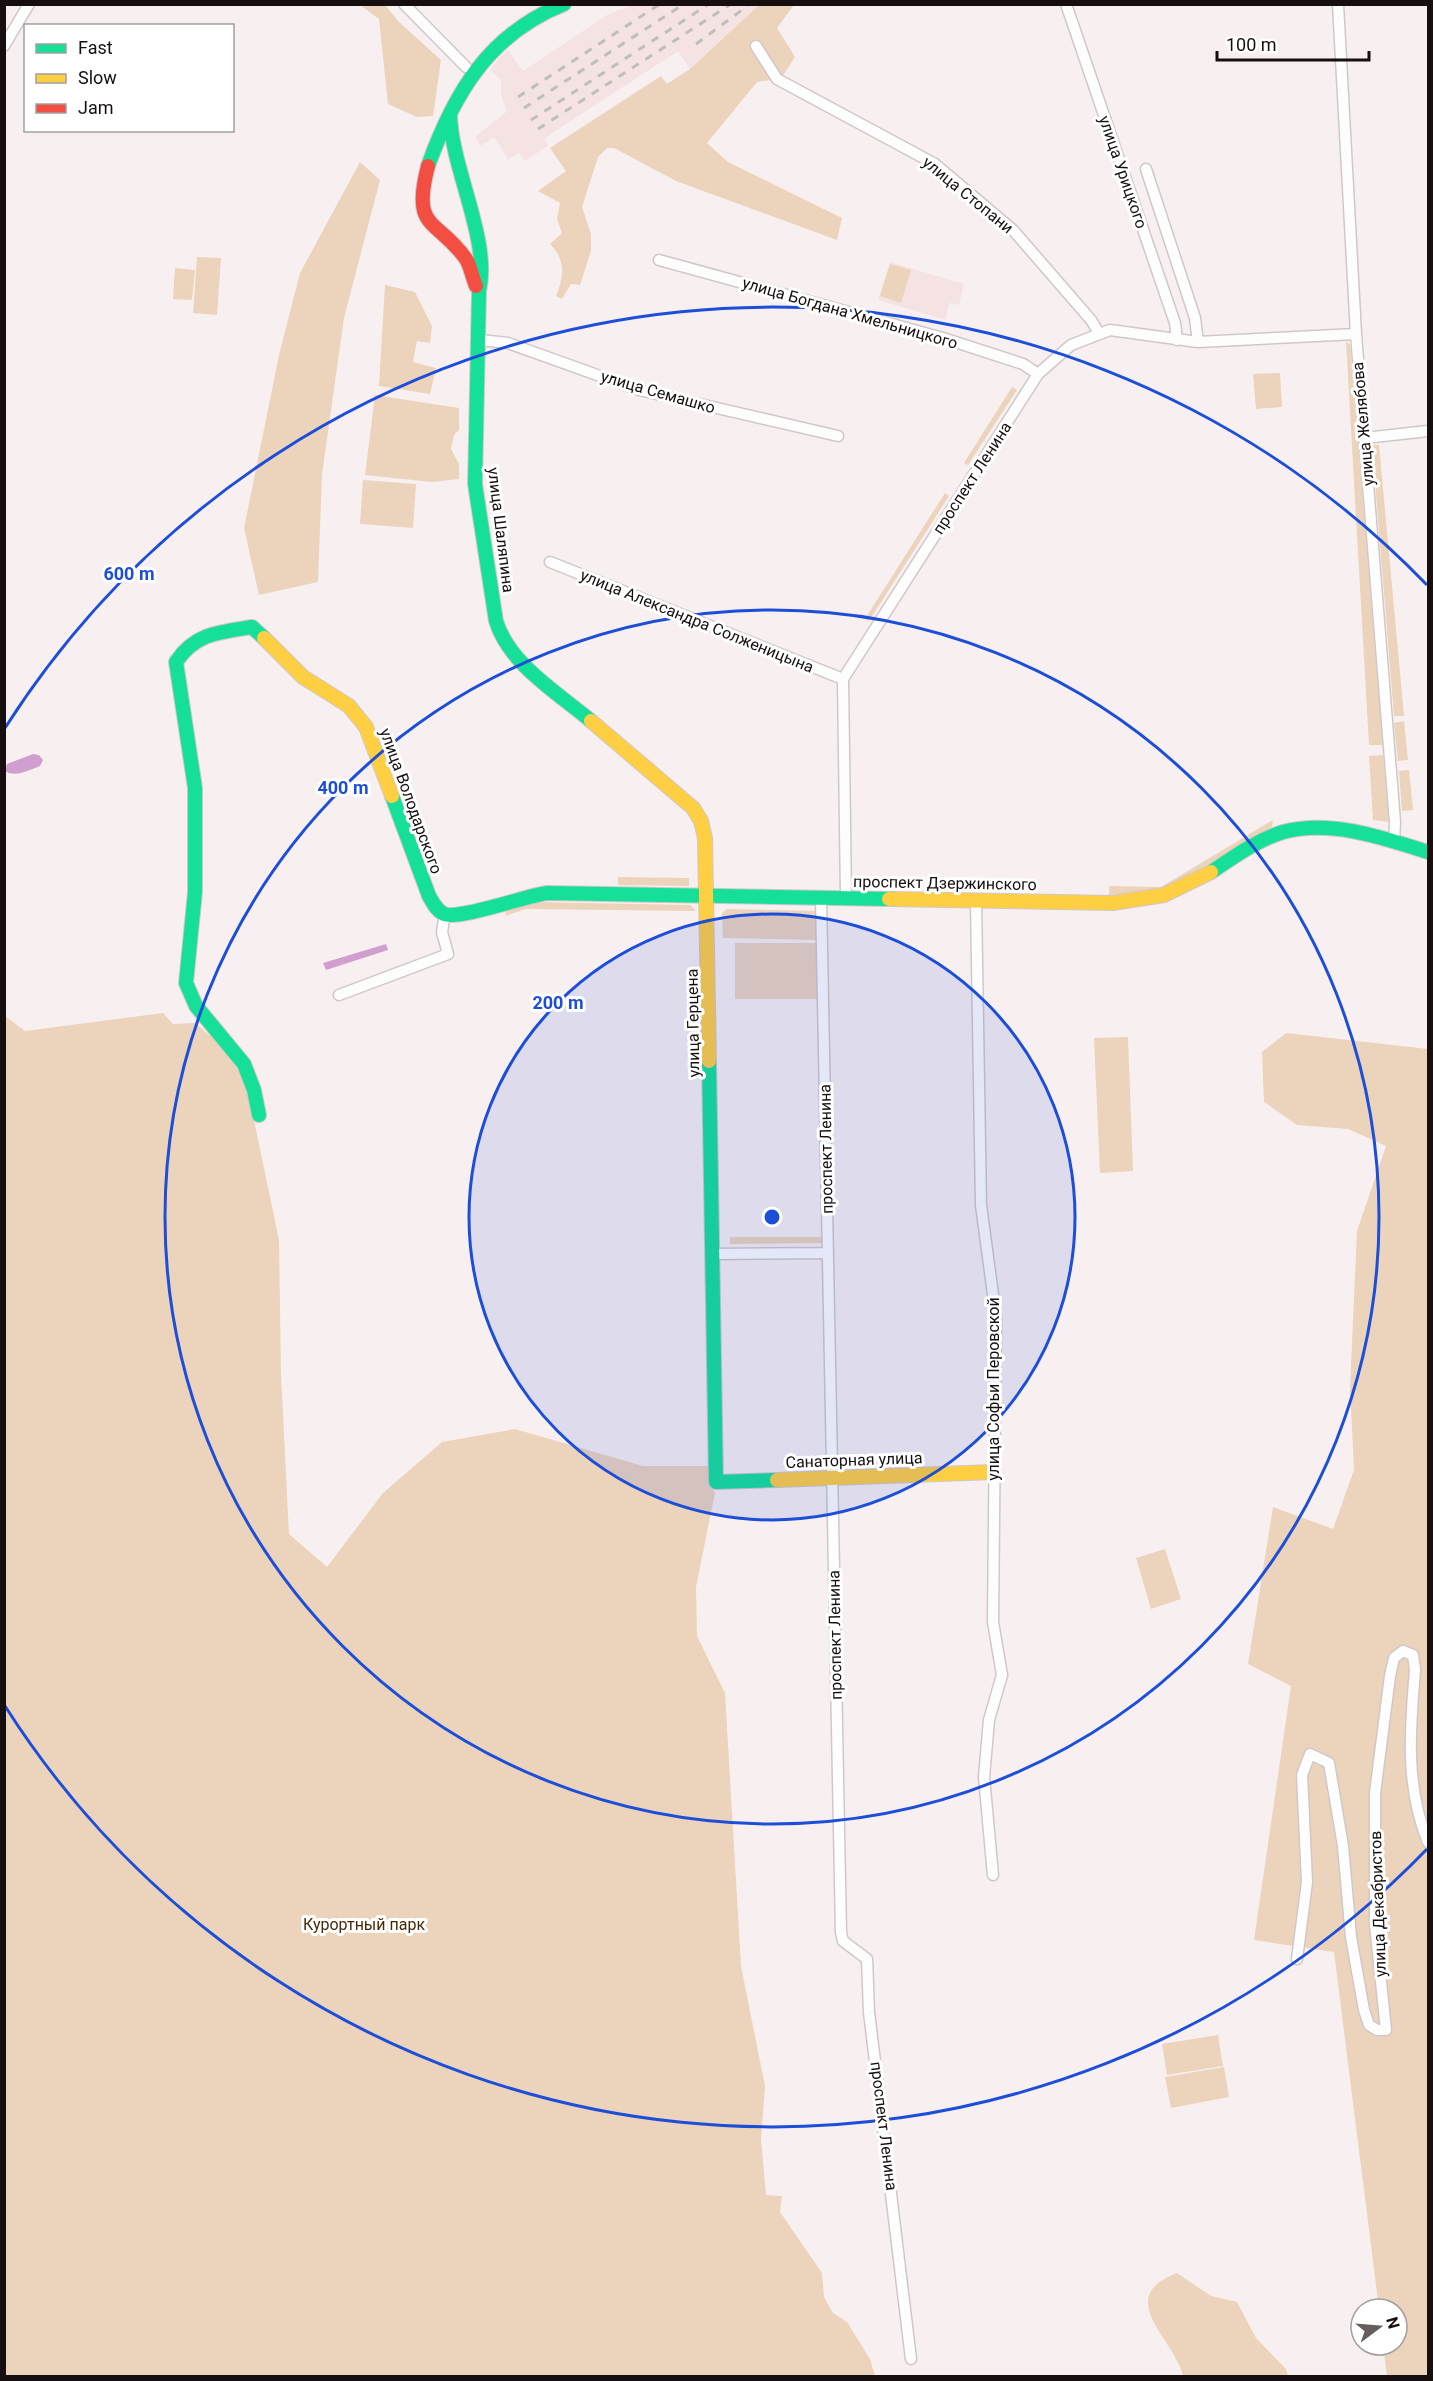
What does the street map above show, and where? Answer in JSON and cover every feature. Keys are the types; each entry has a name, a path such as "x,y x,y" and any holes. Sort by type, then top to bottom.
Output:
{"street":[{"path":"4,46 29,4"},
{"path":"404,4 465,67"},
{"path":"479,291 466,261 434,230 423,209 424,184 429,165 437,138 475,72 502,40 530,20 564,4"},
{"name":"улица Урицкого","path":"1066,4 1175,323 1177,340"},
{"name":"улица Желябова","path":"1338,4 1356,334 1395,822 1394,843"},
{"name":"улица Стопани","path":"756,46 777,79 935,164 1013,230 1091,320 1099,333"},
{"name":"улица Шаляпина","path":"450,116 451,140 477,240 482,278 479,291 480,340 475,484 496,621 501,638 509,650"},
{"name":"улица Урицкого","path":"1146,169 1196,318 1198,342"},
{"name":"улица Богдана Хмельницкого","path":"659,260 943,338 1023,364 1038,374"},
{"name":"проспект Ленина","path":"843,679 1038,374 1071,345 1099,333 1121,330 1198,342 1356,334"},
{"name":"улица Семашко","path":"480,340 508,343 639,390 838,436"},
{"path":"1365,438 1428,431"},
{"name":"улица Александра Солженицына","path":"550,562 843,679"},
{"name":"улица Володарского","path":"259,1115 254,1090 244,1064 196,1006 186,983 195,892 195,788 176,662 184,647 204,635 252,627 303,678 358,715 366,727 429,896 435,907 445,914"},
{"name":"улица Герцена","path":"509,650 693,808 701,821 705,838 716,1482"},
{"path":"843,679 846,897"},
{"name":"проспект Дзержинского","path":"445,914 464,915 526,896 547,893 1113,903 1157,897 1195,881 1268,838 1298,830 1330,830 1428,852"},
{"name":"проспект Ленина","path":"821,897 841,1933 843,1941 867,1959 869,2012 911,2359"},
{"name":"улица Софьи Перовской","path":"976,901 981,1205 996,1317 993,1623 1002,1675 989,1720 984,1777 993,1875"},
{"path":"339,995 448,954 442,932 445,914"},
{"path":"713,1254 828,1253"},
{"name":"Санаторная улица","path":"716,1482 994,1472"},
{"name":"улица Декабристов","path":"1297,1959 1307,1882 1302,1774 1310,1754 1329,1762 1343,1846 1351,1937 1364,2010 1369,2025 1377,2030 1386,2030 1375,1924 1375,1793 1390,1676 1394,1658 1403,1651 1413,1655 1415,1670 1410,1766 1417,1808 1428,1842"}],"shaded area":[{"path":"635,4 759,5 690,69 678,51 545,138 548,146 525,161 519,153 508,160 494,137 480,146 475,137 507,111 501,95 501,80 490,70 498,59 508,50 523,71 607,15"},
{"path":"890,262 964,284 959,305 949,303 946,320 878,300"},
{"path":"33,754 39,755 43,760 40,766 18,774 5,771 7,764"},
{"path":"386,944 388,950 326,970 323,963"}],"green space":[{"path":"360,5 385,5 399,22 441,60 433,116 417,117 388,104 379,19"},
{"path":"759,5 794,5 777,28 795,57 784,74 777,79 757,82 707,143 728,162 842,218 837,240 676,181 614,148 607,148 598,157 582,207 591,234 591,251 580,285 571,284 562,299 556,296 561,282 562,269 559,256 550,244 562,233 557,219 560,203 538,191 566,171 550,148 661,76 667,84 690,69"},
{"path":"360,162 380,180 344,318 322,474 318,582 259,595 244,528 279,355 300,273"},
{"path":"197,257 221,258 217,315 193,313"},
{"path":"890,264 911,270 901,303 880,296"},
{"path":"175,268 195,270 192,300 173,299"},
{"path":"385,285 415,292 432,326 430,343 417,341 413,362 436,368 430,394 379,386"},
{"path":"1346,341 1350,345 1383,745 1369,745"},
{"path":"1280,373 1282,407 1256,409 1253,374"},
{"path":"1012,387 1017,390 968,465 964,463"},
{"path":"375,395 459,408 459,430 454,435 451,449 459,464 459,479 432,482 365,475"},
{"path":"1372,445 1379,445 1404,716 1394,716"},
{"path":"363,480 416,484 413,528 360,524"},
{"path":"945,493 949,496 869,621 865,619"},
{"path":"1404,721 1408,760 1398,761 1394,723"},
{"path":"1383,755 1389,822 1373,820 1369,756"},
{"path":"1409,770 1413,810 1402,811 1399,771"},
{"path":"1273,820 1272,827 1161,891 1109,895 1109,886 1161,887"},
{"path":"618,877 689,878 689,886 618,885"},
{"path":"527,902 690,905 696,911 526,909 505,916 508,908"},
{"path":"727,909 818,911 818,940 723,938 722,913"},
{"path":"735,943 817,943 819,999 735,999"},
{"name":"Курортный парк","path":"163,1013 173,1024 195,1023 223,1047 246,1082 279,1240 281,1374 289,1534 327,1567 383,1493 442,1442 515,1429 643,1466 710,1466 710,1486 715,1493 696,1587 697,1636 725,1693 741,1966 765,2086 761,2139 766,2195 782,2196 780,2212 822,2273 824,2297 833,2313 847,2322 870,2359 875,2376 5,2376 5,1016 25,1031"},
{"path":"1286,1033 1428,1049 1428,2376 1387,2376 1385,2357 1409,2357 1409,2297 1377,2297 1334,1952 1254,1940 1291,1686 1248,1664 1273,1507 1333,1529 1354,1470 1350,1388 1357,1231 1386,1146 1348,1129 1297,1125 1264,1102 1262,1052"},
{"path":"1128,1037 1133,1171 1100,1173 1094,1038"},
{"path":"730,1237 824,1237 824,1243 730,1244"},
{"path":"1165,1549 1181,1599 1151,1609 1136,1558"},
{"path":"1218,2035 1223,2066 1167,2075 1162,2044"},
{"path":"1224,2067 1229,2097 1171,2108 1165,2077"},
{"path":"1177,2273 1211,2296 1237,2302 1256,2338 1286,2369 1288,2376 1183,2376 1178,2362 1153,2320 1148,2307 1149,2294 1158,2283"}],"railway":[{"path":"518,97 660,4"},
{"path":"524,108 684,4"},
{"path":"531,120 709,4"},
{"path":"538,129 731,4"},
{"path":"696,44 750,4"}],"traffic: fast":[{"path":"428,166 450,114 478,69 495,49 515,32 564,4"},
{"path":"450,116 452,137 480,250 475,484 496,621 502,636 523,664 591,721"},
{"path":"259,1115 254,1090 244,1064 196,1006 186,983 195,892 195,788 176,662 191,645 219,633 252,627 264,638"},
{"path":"392,796 429,896 444,914 464,914 547,893 889,899"},
{"path":"1211,872 1264,840 1283,832 1301,829 1338,829 1357,832 1428,852"},
{"path":"709,1061 716,1482 777,1480"}],"traffic: slow":[{"path":"264,638 303,677 349,706 366,727 392,796"},
{"path":"591,721 693,808 701,821 705,838 709,1061"},
{"path":"889,899 1113,903 1164,895 1211,872"},
{"path":"777,1480 994,1472"}],"traffic: jam":[{"path":"428,166 423,202 425,213 430,222 466,259 476,286"}]}
